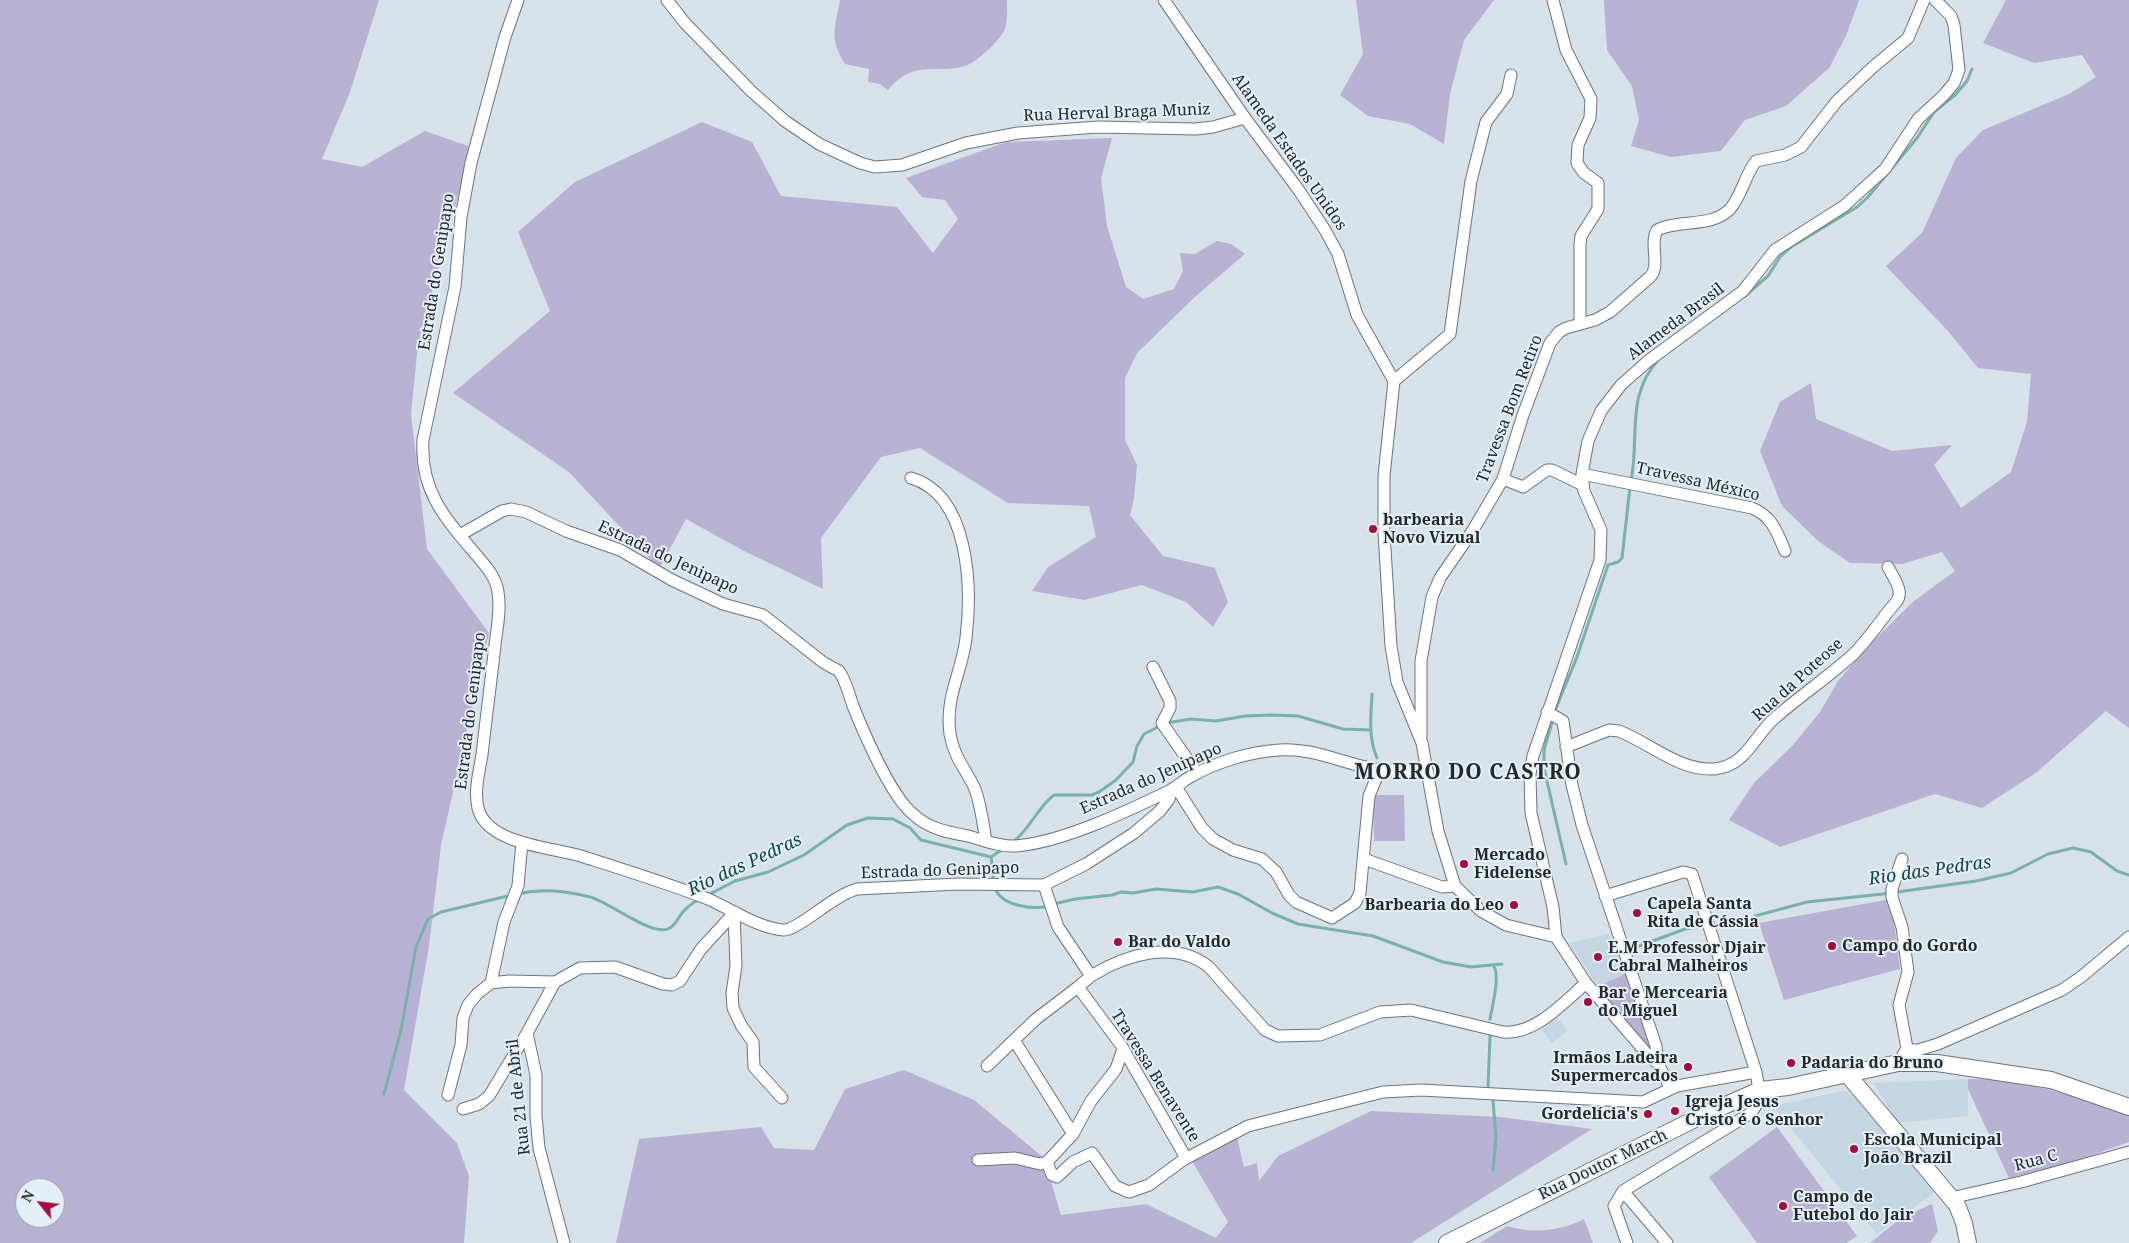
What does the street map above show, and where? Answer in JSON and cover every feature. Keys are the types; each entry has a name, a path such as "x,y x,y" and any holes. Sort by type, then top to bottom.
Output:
{"main road":[{"name":"Rua Doutor March","path":"1447,1243 1703,1115 1760,1090 1788,1087 1847,1074 1902,1056 2052,1080 2129,1107"},
{"path":"1847,1074 1951,1198 1961,1212 1968,1243"}],"street":[{"name":"Estrada do Genipapo","path":"518,0 505,36 473,156 461,217 453,295 423,440 422,460 432,494 440,510 496,581 498,592 499,608 493,670 477,793 482,820 489,827 522,842 572,853 631,872 706,898 735,913 784,930 796,926 846,892 857,889 958,884 1044,885 1086,864 1134,833 1160,810 1169,799 1174,788"},
{"name":"Rua Herval Braga Muniz","path":"667,0 685,23 751,91 785,122 819,144 867,165 888,167 902,165 966,144 1018,133 1098,127 1196,129 1213,127 1245,118"},
{"name":"Alameda Estados Unidos","path":"1164,0 1245,118 1326,230 1338,254 1357,315 1394,381"},
{"path":"1554,0 1566,50 1591,99 1590,118 1578,145 1577,163 1584,172 1598,182 1600,200 1598,209 1581,236 1580,324"},
{"name":"Travessa Bom Retiro","path":"1422,743 1421,661 1432,597 1440,578 1473,530 1503,479 1523,415 1550,343 1559,332 1610,312 1653,274 1654,236 1657,230 1710,219 1729,210 1756,161 1785,155 1801,147 1828,111 1850,88 1904,42 1913,28 1924,0"},
{"name":"Alameda Brasil","path":"1582,479 1588,441 1595,424 1610,398 1621,385 1648,361 1743,291 1775,250 1844,206 1885,169 1918,119 1944,95 1957,76 1959,57 1955,44 1954,25 1950,16 1935,0"},
{"path":"1511,75 1507,94 1486,122 1471,181 1450,334 1394,381 1384,476 1384,533 1391,646 1398,688 1422,743 1438,831 1454,886 1481,911 1506,925 1556,937"},
{"name":"Travessa México","path":"1503,479 1523,487 1547,470 1552,470 1582,479 1752,508 1769,519 1776,529 1785,551"},
{"path":"911,478 921,481 935,490 955,521 963,545 967,578 966,639 949,703 950,733 961,767 974,788 986,841"},
{"path":"1582,479 1600,530 1600,560 1546,712 1533,756 1530,792 1536,839 1553,907 1556,937 1586,983 1652,1051"},
{"name":"Estrada do Jenipapo","path":"460,535 502,511 518,510 566,531 615,547 686,587 723,604 763,615 824,663 839,671 878,761 911,813 928,826 940,830 1015,846 1068,833 1174,788 1197,773 1232,759 1279,750 1327,756 1380,769 1428,773"},
{"name":"Rua da Poteose","path":"1566,747 1609,730 1619,731 1678,762 1698,768 1714,769 1736,762 1746,754 1777,716 1848,659 1900,598 1899,589 1888,567"},
{"path":"1153,667 1170,702 1170,708 1162,723 1197,773"},
{"path":"1546,712 1562,721 1582,825 1652,1051 1671,1088"},
{"path":"1174,788 1202,828 1213,839 1233,850 1262,859 1281,878 1293,900 1327,918 1336,917 1358,898 1362,883 1369,796 1380,769"},
{"path":"491,983 504,922 516,892 522,842"},
{"path":"1364,859 1442,887 1454,886"},
{"path":"1902,859 1892,893 1902,927 1908,972 1899,1005 1902,1056 1938,1044 2062,990 2082,977 2129,937"},
{"path":"1605,896 1683,872 1692,874 1756,1072 1760,1090 1756,1106 1748,1115 1623,1190 1614,1206 1627,1243"},
{"path":"1044,885 1058,927 1090,976"},
{"path":"448,1094 461,1045 465,1011 477,994 491,983 509,981 555,982 580,968 597,966 616,967 672,985 680,981 701,949 735,913"},
{"path":"735,913 736,966 732,993 733,1008 740,1025 753,1042 754,1067 782,1098"},
{"path":"987,1066 1036,1019 1090,976 1112,964 1143,954 1162,952 1188,955 1198,959 1209,967 1264,1030 1278,1036 1320,1035 1368,1016 1399,1010 1411,1010 1503,1032 1517,1033 1537,1023 1586,983"},
{"name":"Rua 21 de Abril","path":"555,982 526,1033 536,1075 536,1116 540,1148 564,1243"},
{"name":"Travessa Benavente","path":"1078,987 1123,1049 1186,1158"},
{"path":"463,1109 480,1104 489,1096 526,1033"},
{"path":"1014,1040 1073,1134"},
{"path":"978,1160 1015,1158 1040,1164 1047,1162 1073,1134 1091,1102 1116,1069 1123,1049"},
{"path":"1047,1162 1052,1175 1058,1177 1073,1162 1092,1153 1115,1186 1129,1192 1148,1185 1186,1158 1248,1126 1383,1092 1421,1090 1643,1102 1671,1088 1756,1072"},
{"name":"Rua C","path":"1951,1198 2021,1182 2129,1152"},
{"path":"1623,1190 1667,1243"}],"shaded area":[{"path":"0,0 379,0 350,92 322,159 362,167 425,131 471,147 418,344 411,414 427,549 489,633 441,845 429,946 404,1090 457,1143 469,1176 464,1243 0,1243"},
{"path":"840,0 1007,0 1007,20 1004,31 997,40 987,51 970,64 954,68 916,71 898,80 888,90 880,84 868,82 869,69 845,64 840,55 835,40 835,26"},
{"path":"1356,0 1494,0 1464,40 1450,94 1444,144 1410,124 1368,116 1340,95 1363,54"},
{"path":"1604,0 1859,0 1846,36 1829,68 1786,106 1745,120 1721,151 1671,157 1631,146 1639,120 1632,86 1607,50"},
{"path":"2006,0 2129,0 2129,728 2106,711 2037,772 1982,808 1935,794 1780,847 1729,820 1754,783 1793,745 1820,712 1838,681 1871,643 1914,601 1955,571 1942,552 1902,564 1850,563 1818,541 1782,506 1760,451 1780,402 1811,383 1816,419 1892,451 1952,445 1934,465 1961,508 2011,472 2027,422 2031,374 1978,368 1948,331 1886,266 1922,233 1956,158 1983,130 2069,94 2096,77 2082,55 2034,63 1983,43"},
{"path":"702,122 752,142 781,196 897,207 933,253 958,219 945,200 922,197 906,178 1006,142 1112,138 1101,178 1107,226 1126,287 1143,299 1174,289 1183,271 1180,253 1195,254 1217,241 1231,244 1245,254 1197,295 1137,353 1125,378 1125,440 1137,465 1134,499 1130,515 1163,556 1215,568 1228,602 1213,627 1186,602 1142,585 1084,600 1032,591 1048,567 1096,537 1089,506 1008,503 920,448 881,457 821,538 823,589 740,549 686,519 659,569 569,472 453,393 550,311 518,232 575,182"},
{"path":"1373,795 1404,795 1405,841 1374,841"},
{"name":"Campo do Gordo","path":"1891,899 1900,969 1784,1000 1759,923"},
{"path":"1609,934 1626,974 1599,987 1569,943"},
{"path":"1630,972 1656,1046 1649,1052 1595,988"},
{"path":"1557,1017 1567,1031 1552,1043 1541,1029"},
{"path":"904,1070 974,1100 1044,1158 1061,1215 1146,1204 1216,1238 1228,1222 1189,1156 1237,1137 1244,1167 1257,1163 1259,1181 1278,1156 1371,1111 1500,1117 1592,1129 1411,1243 616,1243 639,1139 761,1127 774,1148 814,1150 845,1089"},
{"path":"1968,1079 1968,1116 1898,1123 1873,1083"},
{"path":"1968,1079 2029,1085 2090,1102 2129,1116 2129,1142 2070,1163 2009,1178 1968,1089"},
{"name":"Escola Municipal João Brazil","path":"1844,1091 1859,1098 1935,1192 1877,1234 1773,1106"},
{"name":"Campo de Futebol do Jair","path":"1777,1127 1857,1236 1846,1243 1757,1243 1709,1177"},
{"path":"1932,1204 1938,1231 1930,1243 1870,1243 1901,1218"},
{"path":"1584,1219 1593,1243 1480,1243 1507,1226 1526,1230 1546,1230 1556,1229"}],"waterway":[{"path":"1745,296 1768,276 1780,257 1791,247 1857,207 1867,198 1917,138 1934,112 1955,95 1967,81 1972,69"},
{"path":"1631,481 1638,402 1648,373 1659,359"},
{"path":"1554,713 1577,657 1608,565 1618,562 1622,558 1630,487"},
{"name":"Rio das Pedras","path":"1372,694 1371,734 1377,758"},
{"name":"Rio das Pedras","path":"1166,723 1191,719 1216,721 1245,716 1271,715 1298,716 1343,729 1371,730"},
{"path":"1553,719 1544,750 1544,768 1566,864"},
{"name":"Rio das Pedras","path":"1013,842 1054,795 1092,795 1116,780 1133,762 1137,746 1144,734 1160,726"},
{"name":"Rio das Pedras","path":"708,895 735,881 768,872 804,855 847,825 868,818 893,819 910,828 921,840 991,857 1003,849"},
{"name":"Rio das Pedras","path":"1755,916 1807,902 1976,881 2011,873 2048,854 2073,848 2091,852 2117,871 2129,875"},
{"name":"Rio das Pedras","path":"991,857 993,880 998,894 1010,903 1026,907 1048,906"},
{"name":"Rio das Pedras","path":"1054,904 1121,892 1133,893 1156,889 1193,892 1218,887 1238,894 1272,913 1298,924 1373,936 1443,962 1471,967 1502,964"},
{"name":"Rio das Pedras","path":"518,894 554,891 590,897 642,924 663,930 672,927 682,913 700,899"},
{"name":"Rio das Pedras","path":"384,1094 401,1030 416,947 428,919 441,912 512,895"},
{"name":"Rio das Pedras","path":"1631,949 1685,929 1702,926"},
{"path":"1490,1019 1496,983 1493,965"},
{"path":"1488,1087 1490,1036"},
{"path":"1493,1101 1496,1137 1493,1170"}],"place":[{"name":"barbearia Novo Vizual","path":"1373,529"},
{"name":"Mercado Fidelense","path":"1464,864"},
{"name":"Barbearia do Leo","path":"1514,905"},
{"name":"Capela Santa Rita de Cássia","path":"1637,913"},
{"name":"Bar do Valdo","path":"1118,942"},
{"name":"Campo do Gordo","path":"1832,946"},
{"name":"E.M Professor Djair Cabral Malheiros","path":"1598,957"},
{"name":"Bar e Mercearia do Miguel","path":"1588,1002"},
{"name":"Padaria do Bruno","path":"1791,1063"},
{"name":"Irmãos Ladeira Supermercados","path":"1688,1067"},
{"name":"Igreja Jesus Cristo é o Senhor","path":"1675,1111"},
{"name":"Gordelícia's","path":"1648,1114"},
{"name":"Escola Municipal João Brazil","path":"1854,1149"},
{"name":"Campo de Futebol do Jair","path":"1783,1206"}],"district":[{"name":"MORRO DO CASTRO","path":"1468,773"}]}
